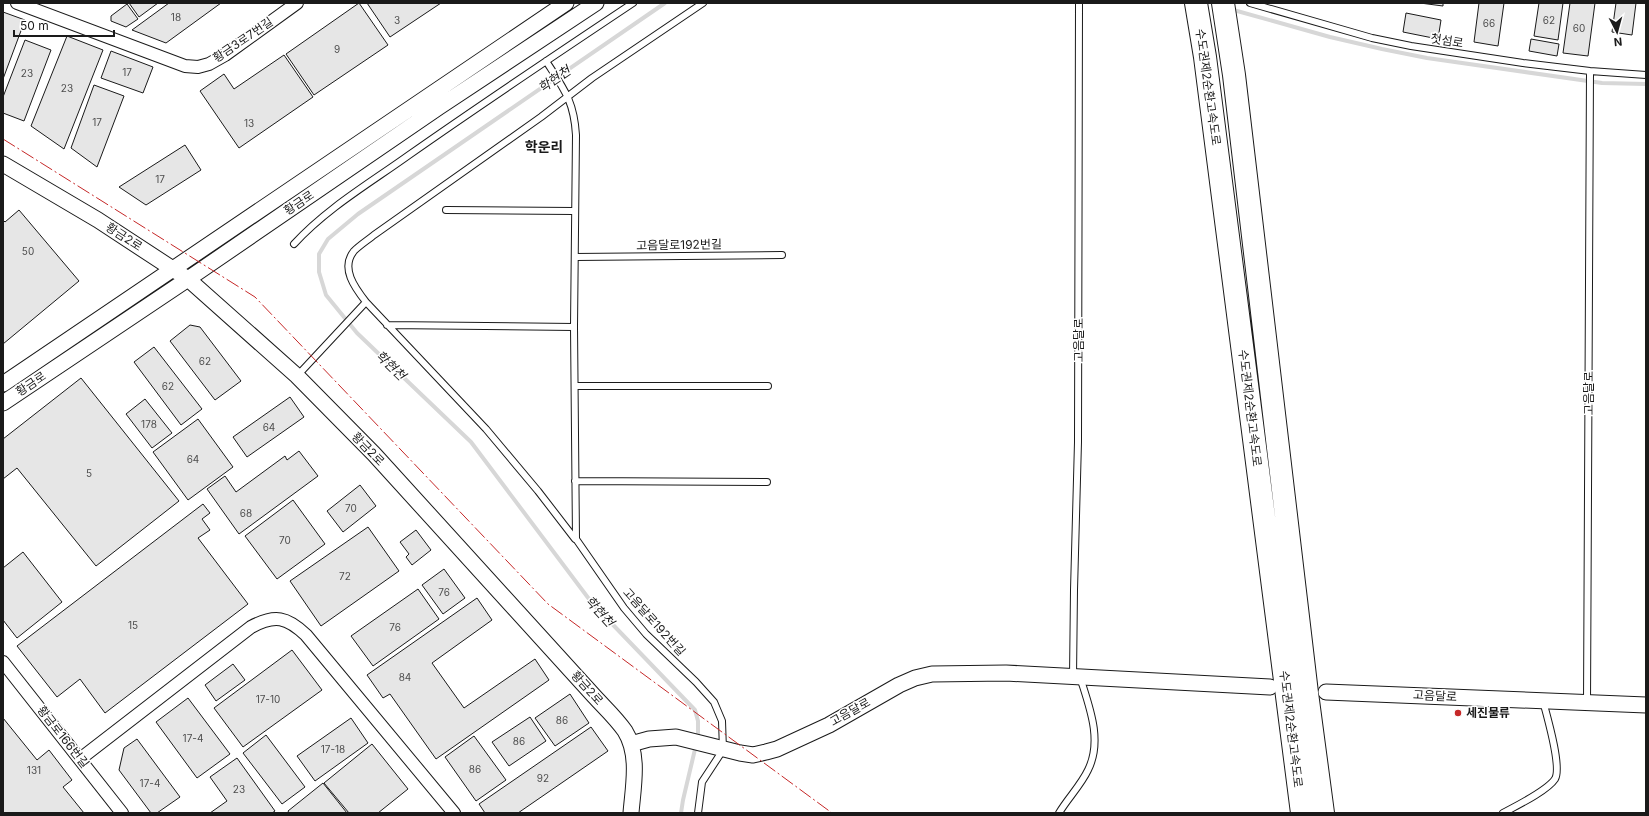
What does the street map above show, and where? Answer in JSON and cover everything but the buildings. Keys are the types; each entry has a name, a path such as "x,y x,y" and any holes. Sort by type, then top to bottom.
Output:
{"highway":[{"name":"수도권제2순환고속도로","path":"1196,3 1205,57 1302,813"},
{"name":"수도권제2순환고속도로","path":"1223,3 1234,75 1307,693 1323,813"}],"street":[{"name":"황금3로7번길","path":"17,3 168,60 185,66 198,67 209,64 225,55 284,7 297,3"},
{"name":"황금로","path":"3,403 188,279 439,107 596,3"},
{"name":"황금로","path":"3,384 173,270 560,4"},
{"path":"560,4 568,22"},
{"name":"황금2로","path":"3,164 98,220 188,279 297,376 374,454 624,731 631,744 634,768 631,813"},
{"path":"80,759 252,627 263,621 276,618 296,625 306,635 454,813"},
{"name":"황금로166번길","path":"3,662 122,813"},
{"name":"고음달로","path":"631,744 662,737 676,737 686,738 717,748 753,755 777,750 829,725 899,685 915,678 932,674 1006,673 1270,687"},
{"name":"고음달로","path":"1326,692 1646,705"}],"lane":[{"path":"294,244 309,227 334,207 633,3"},
{"name":"고음달로192번길","path":"703,3 592,78 569,97 374,235 354,251 349,262 348,273 355,287 366,302 486,429 576,539 624,608 646,634 696,682 714,702 722,721 717,748"},
{"name":"고음달로","path":"1059,813 1088,770 1093,759 1095,746 1092,715 1077,677 1074,590 1078,434 1079,3"},
{"name":"첫섬로","path":"1250,3 1372,38 1411,46 1493,59 1590,71 1646,75"},
{"path":"546,61 569,97 573,111 576,135 574,211 576,539"},
{"name":"고음달로","path":"1587,702 1590,71"},
{"path":"446,210 574,211"},
{"name":"고음달로192번길","path":"575,257 782,255"},
{"path":"297,376 366,302"},
{"path":"387,325 574,327"},
{"path":"576,386 768,386"},
{"path":"575,481 767,482"},
{"path":"1504,813 1540,792 1555,779 1557,772 1556,760 1543,701"},
{"path":"698,813 702,782 717,748"}],"waterway":[{"name":"학현천","path":"665,3 358,214 328,239 319,254 319,272 326,295 357,333 471,442 592,603 695,710 698,721 698,739"},
{"path":"1230,9 1330,37 1427,58 1602,83 1646,84"},
{"name":"학현천","path":"681,813 696,745"}],"power":[{"path":"3,139 255,297 548,604 832,813"}],"place":[{"name":"세진물류","path":"1458,713"}],"district":[{"name":"학운리","path":"544,147"}]}
